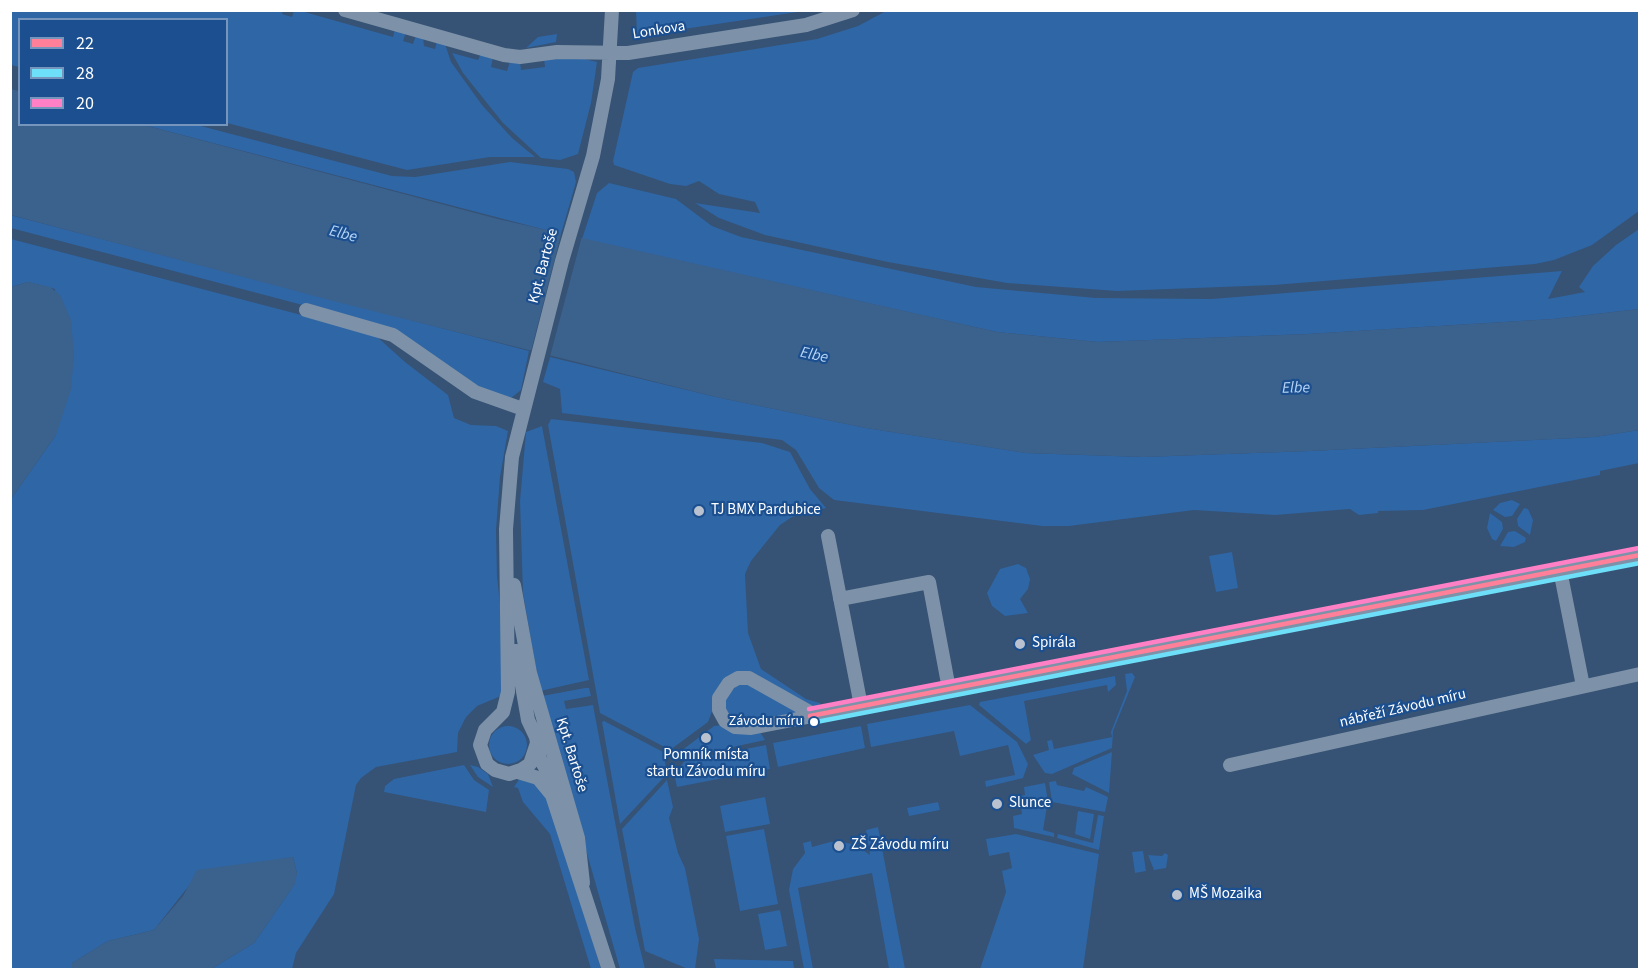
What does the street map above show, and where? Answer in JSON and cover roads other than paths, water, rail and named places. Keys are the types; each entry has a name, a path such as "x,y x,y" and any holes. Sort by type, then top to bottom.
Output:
{"street":[{"name":"Lonkova","path":"345,10 509,56 557,52 628,53 806,25 853,10"},
{"name":"Kpt. Bartoše","path":"583,883 549,789 535,775 499,772 490,767 483,757 481,737 505,708 508,692 506,529 508,479 534,367 593,156 611,53 612,10"},
{"path":"306,309 393,334 475,393 523,409"},
{"name":"Kpt. Bartoše","path":"506,529 530,673 578,838 583,883"},
{"path":"828,536 861,706"},
{"path":"815,715 749,678 738,678 729,683 719,698 719,710 723,718 741,729 815,715 949,689 1560,570 1640,555"},
{"path":"1560,570 1583,686"},
{"name":"Kpt. Bartoše","path":"507,580 519,677 528,720 537,743 540,759 556,785 609,969"},
{"path":"840,599 929,582 949,689"},
{"name":"nábřeží Závodu míru","path":"1230,765 1640,674"},
{"name":"Kpt. Bartoše","path":"494,720 514,717 532,729"},
{"name":"Kpt. Bartoše","path":"518,772 532,761 537,743"}],"water":[{"name":"Elbe","path":"11,89 18,91 18,126 148,126 498,219 997,332 1098,342 1308,334 1553,319 1639,309 1639,430 1595,437 1310,451 1143,457 1026,453 866,428 716,397 341,303 11,215"},
{"path":"28,282 50,287 60,295 71,320 74,355 71,389 56,435 11,499 11,287"},
{"path":"293,857 297,873 295,884 254,943 211,969 72,969 72,963 108,941 154,930 183,896 197,870"}],"place":[{"name":"TJ BMX Pardubice","path":"699,511"},
{"name":"Spirála","path":"1020,644"},
{"name":"Závodu míru","path":"814,722"},
{"name":"Pomník místa startu Závodu míru","path":"706,738"},
{"name":"Slunce","path":"997,804"},
{"name":"ZŠ Závodu míru","path":"839,846"},
{"name":"MŠ Mozaika","path":"1177,895"}]}
